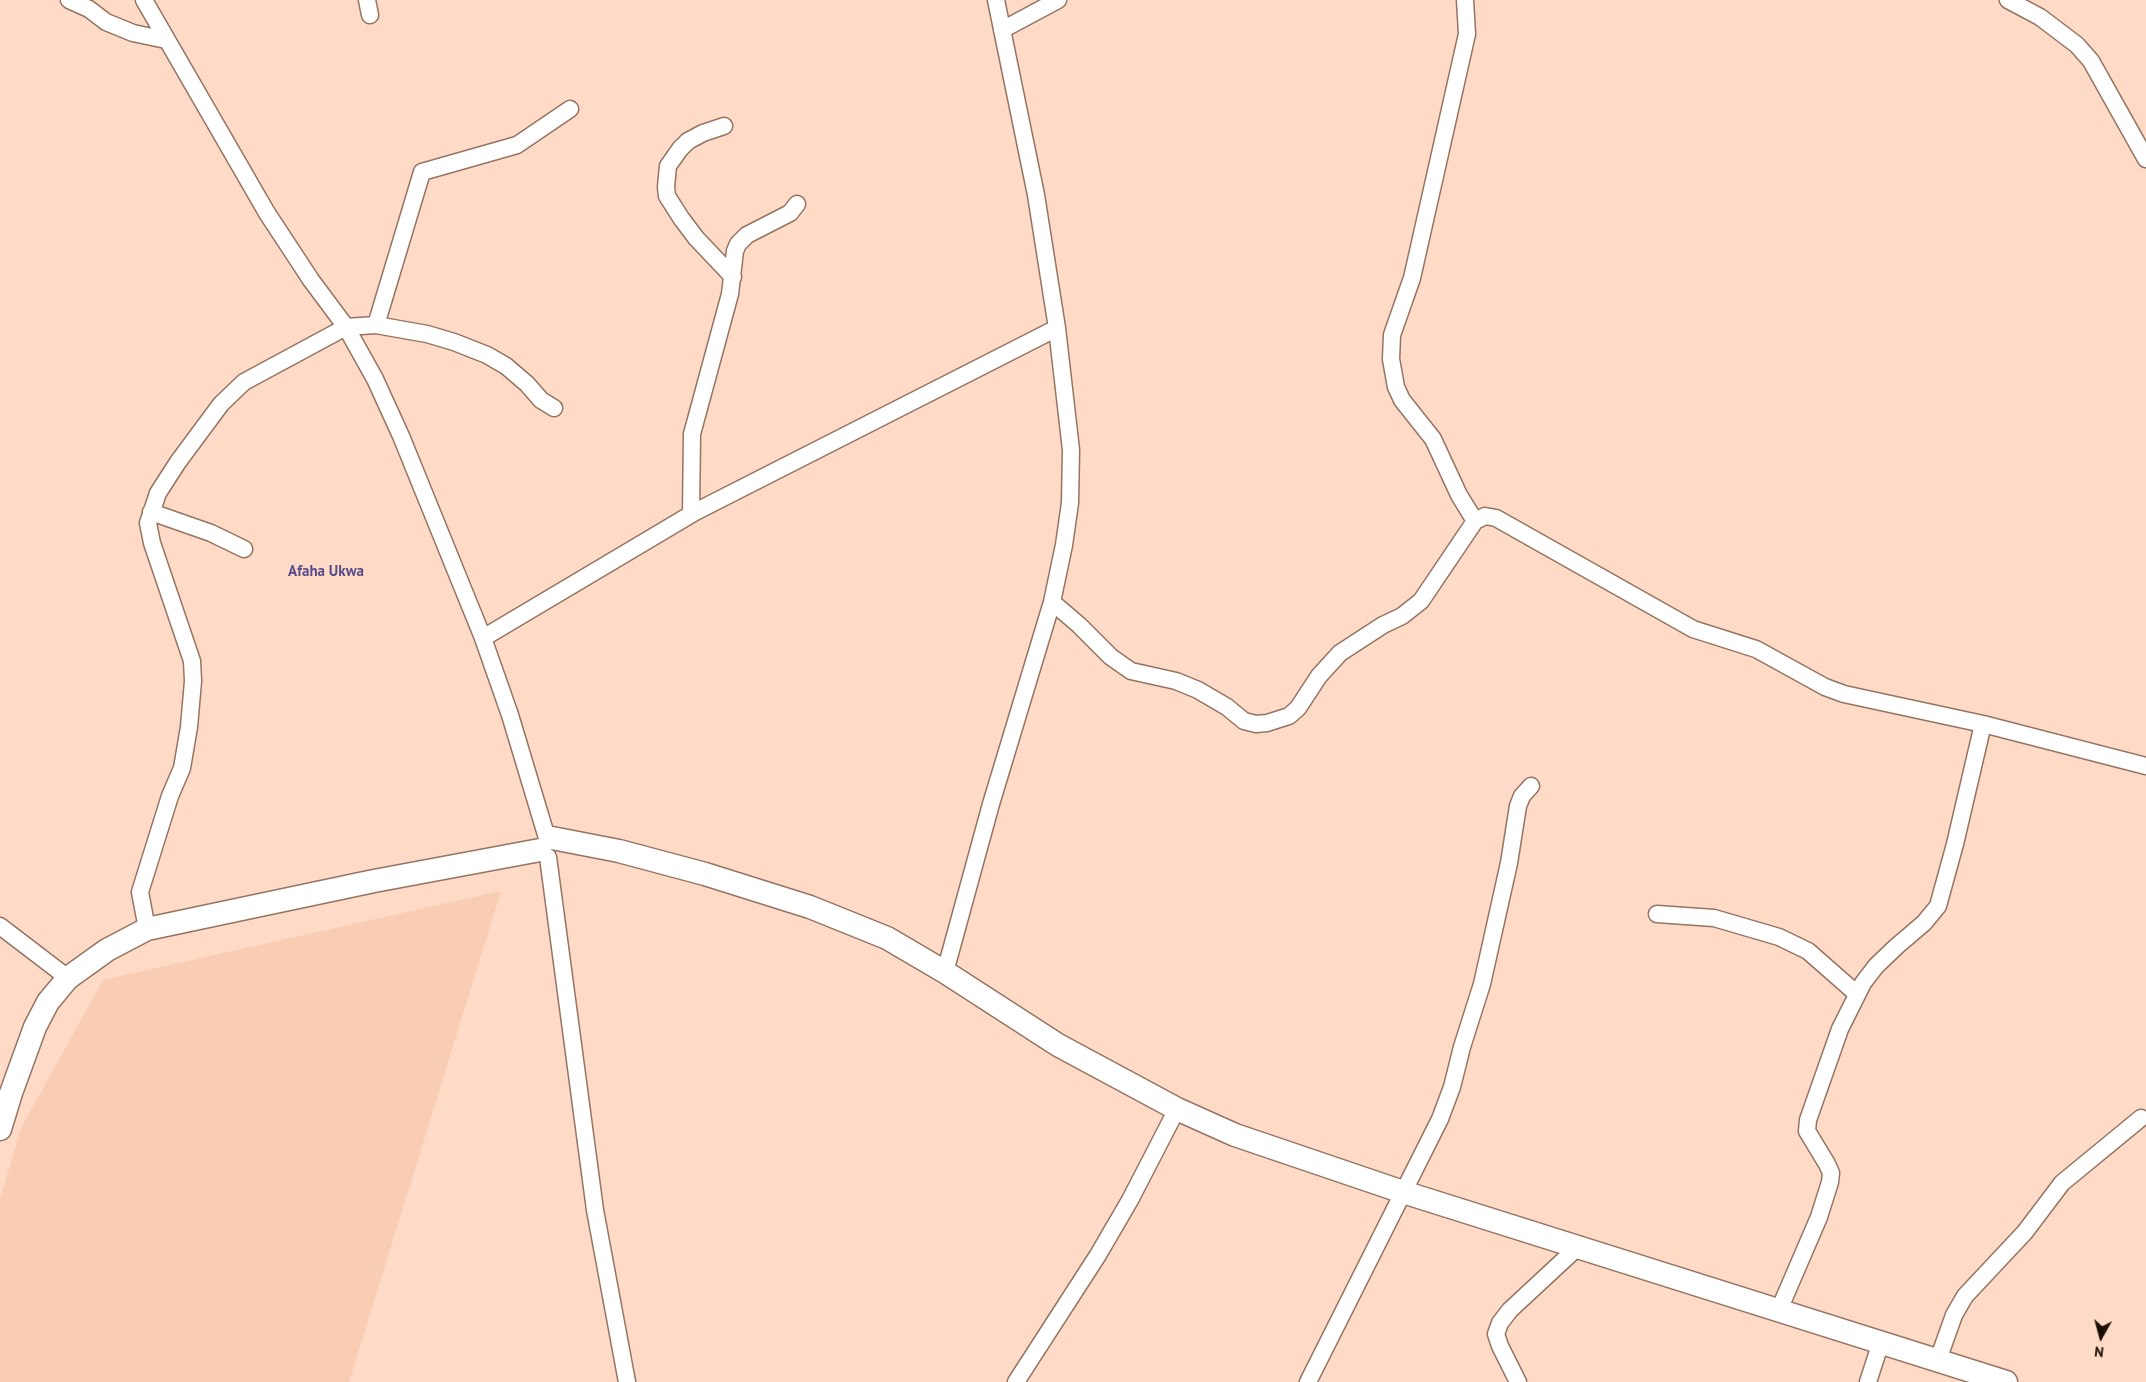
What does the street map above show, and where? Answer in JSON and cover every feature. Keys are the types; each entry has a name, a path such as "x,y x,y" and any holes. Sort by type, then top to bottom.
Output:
{"street":[{"path":"69,0 89,9 106,22 124,30 166,40"},
{"path":"144,0 267,213 311,280 346,327 375,379 401,436 483,638 515,733 549,848 595,1210 627,1382"},
{"path":"945,972 990,804 1052,602 1070,504 1071,450 1057,328 1036,194 996,0"},
{"path":"1002,30 1058,0"},
{"path":"1465,0 1467,34 1412,278 1392,335 1390,359 1396,387 1402,400 1433,440 1459,495 1475,521"},
{"path":"2008,0 2040,17 2076,46 2091,61 2146,159"},
{"path":"376,324 422,172 517,145 570,110"},
{"path":"724,126 703,132 688,141 680,149 668,166 666,187 667,196 681,218 696,238 733,277"},
{"path":"691,514 692,434 733,277 735,251 742,239 764,224 790,212 797,204"},
{"path":"147,929 140,892 170,796 182,768 189,727 193,681 192,661 152,543 148,523 158,493 220,404 244,382 346,327 376,324 427,334 488,355 512,370 541,400 554,408"},
{"path":"483,638 691,514 1057,328"},
{"path":"151,512 211,533 244,548"},
{"path":"1052,602 1080,625 1111,657 1131,672 1176,681 1213,698 1244,721 1266,724 1289,716 1298,708 1319,676 1340,653 1383,625 1402,616 1421,601 1475,521 1485,516 1496,518 1693,629 1756,649 1825,687 1879,703 1983,724 2146,766"},
{"path":"1779,1310 1820,1217 1830,1182 1831,1174 1827,1164 1807,1130 1808,1120 1840,1029 1857,994 1876,966 1924,924 1938,906 1955,844 1983,724"},
{"path":"1308,1382 1403,1192 1427,1149 1452,1088 1462,1047 1482,984 1509,863 1518,806 1522,796 1531,786"},
{"path":"0,1130 5,1093 48,1002 68,978 107,950 147,929 374,881 549,848 619,851 705,874 810,906 887,938 945,972 1058,1044 1177,1109 1235,1135 1403,1192 2006,1382"},
{"path":"1657,914 1714,918 1779,937 1808,951 1857,994"},
{"path":"0,926 68,978"},
{"path":"1016,1382 1098,1256 1130,1200 1177,1109"},
{"path":"1938,1360 1954,1315 1966,1296 2026,1232 2062,1183 2141,1118"},
{"path":"1518,1382 1496,1334 1500,1323 1510,1310 1579,1246"},
{"path":"1868,1382 1881,1342"}],"shaded area":[{"path":"501,891 349,1382 0,1382 0,1199 21,1128 103,980"}],"district":[{"name":"Afaha Ukwa","path":"326,572"}]}
